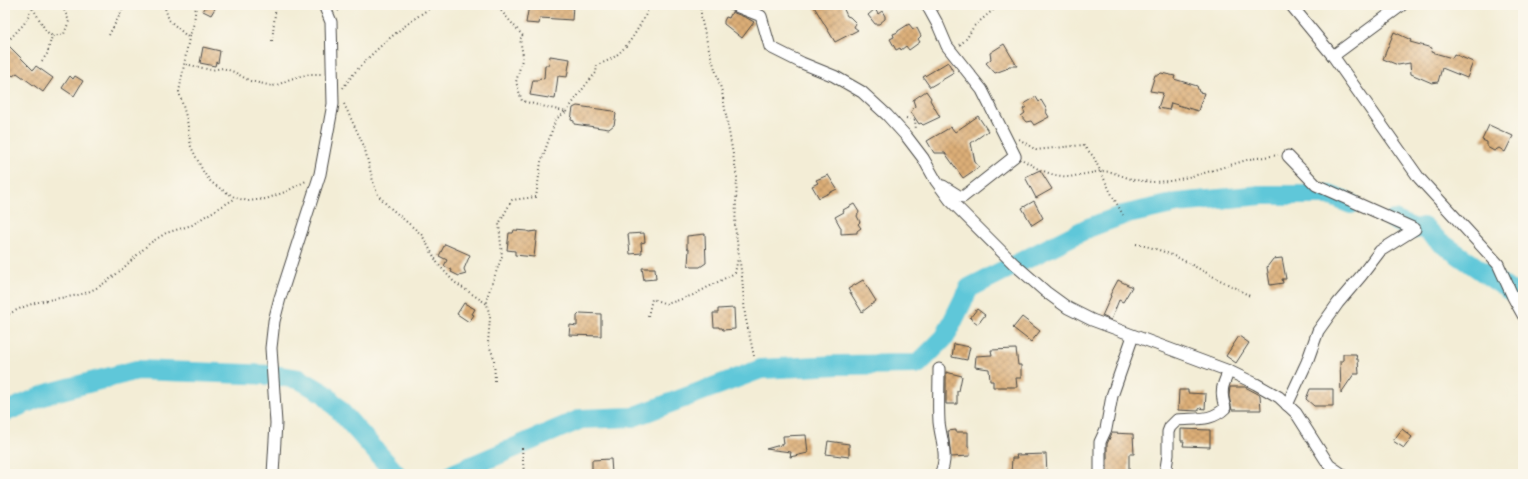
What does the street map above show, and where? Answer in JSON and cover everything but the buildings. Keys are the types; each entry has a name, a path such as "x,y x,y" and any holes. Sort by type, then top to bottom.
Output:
{"street":[{"path":"273,474 276,423 271,348 274,321 320,174 333,104 331,22 324,5"},
{"path":"733,5 761,16 770,47 802,63 834,76 862,92 887,115 907,137 923,158 936,181 950,200 1014,264 1046,292 1068,308 1092,320 1229,371 1278,397 1296,413 1329,465 1342,474"},
{"path":"927,5 947,46 982,90 1015,156 963,197 936,181"},
{"path":"1291,5 1333,56 1419,178 1498,264 1523,315"},
{"path":"1333,56 1402,5"},
{"path":"1287,405 1307,362 1318,331 1338,303 1380,251 1416,229 1316,185 1288,156"},
{"path":"1100,474 1100,442 1106,429 1112,396 1133,336"},
{"path":"940,369 939,423 945,458 940,474"},
{"path":"1165,474 1168,455 1168,432 1170,427 1177,420 1203,419 1218,415 1225,408 1222,399 1221,387 1229,371"}],"path":[{"path":"31,5 46,31 52,36 64,34 69,21 62,5"},
{"path":"109,35 125,5"},
{"path":"164,5 169,20 189,38"},
{"path":"196,5 194,23 189,38 179,92 187,120 191,147 204,173 211,182 236,198 248,201 266,199 285,192 320,174"},
{"path":"272,41 276,5"},
{"path":"343,88 350,78 384,45 410,22 435,5"},
{"path":"496,5 523,36 520,38 523,56 516,82 522,101 566,112"},
{"path":"495,381 494,358 488,343 490,318 487,296 502,256 499,224 512,200 536,197 541,162 556,119 566,112 584,89 589,78 596,74 597,64 610,60 619,54 626,46 651,5"},
{"path":"700,5 706,40 722,92 737,177 735,227 745,315 754,356"},
{"path":"953,52 967,38 974,26 999,5"},
{"path":"5,44 24,24 32,8"},
{"path":"5,34 10,38"},
{"path":"42,61 47,54 52,36"},
{"path":"185,64 211,70 223,68 250,81 272,86 290,79 310,74 332,74"},
{"path":"342,101 364,146 378,195 387,205 422,235 438,264 454,282 487,304"},
{"path":"1018,139 1036,150 1083,145 1093,156 1123,216"},
{"path":"1015,156 1038,169 1054,175 1069,177 1101,171 1111,172 1134,180 1152,182 1171,181 1201,174 1250,159 1278,155 1288,156"},
{"path":"5,316 21,306 79,295 90,291 103,284 158,237 192,225 236,198"},
{"path":"1136,244 1154,248 1173,255 1236,287 1251,297"},
{"path":"648,316 652,299 666,304 679,300 693,295 734,273 739,255"},
{"path":"522,448 524,474"}],"waterway":[{"path":"453,474 581,419 633,417 761,369 838,365 918,364 945,337 969,288 1088,228 1123,215 1177,203 1262,195 1329,195 1351,204"},
{"path":"1394,220 1415,229 1423,227 1440,242 1509,290 1523,295"},
{"path":"5,412 50,393 137,370 272,375 299,379 325,394 396,474"}]}
